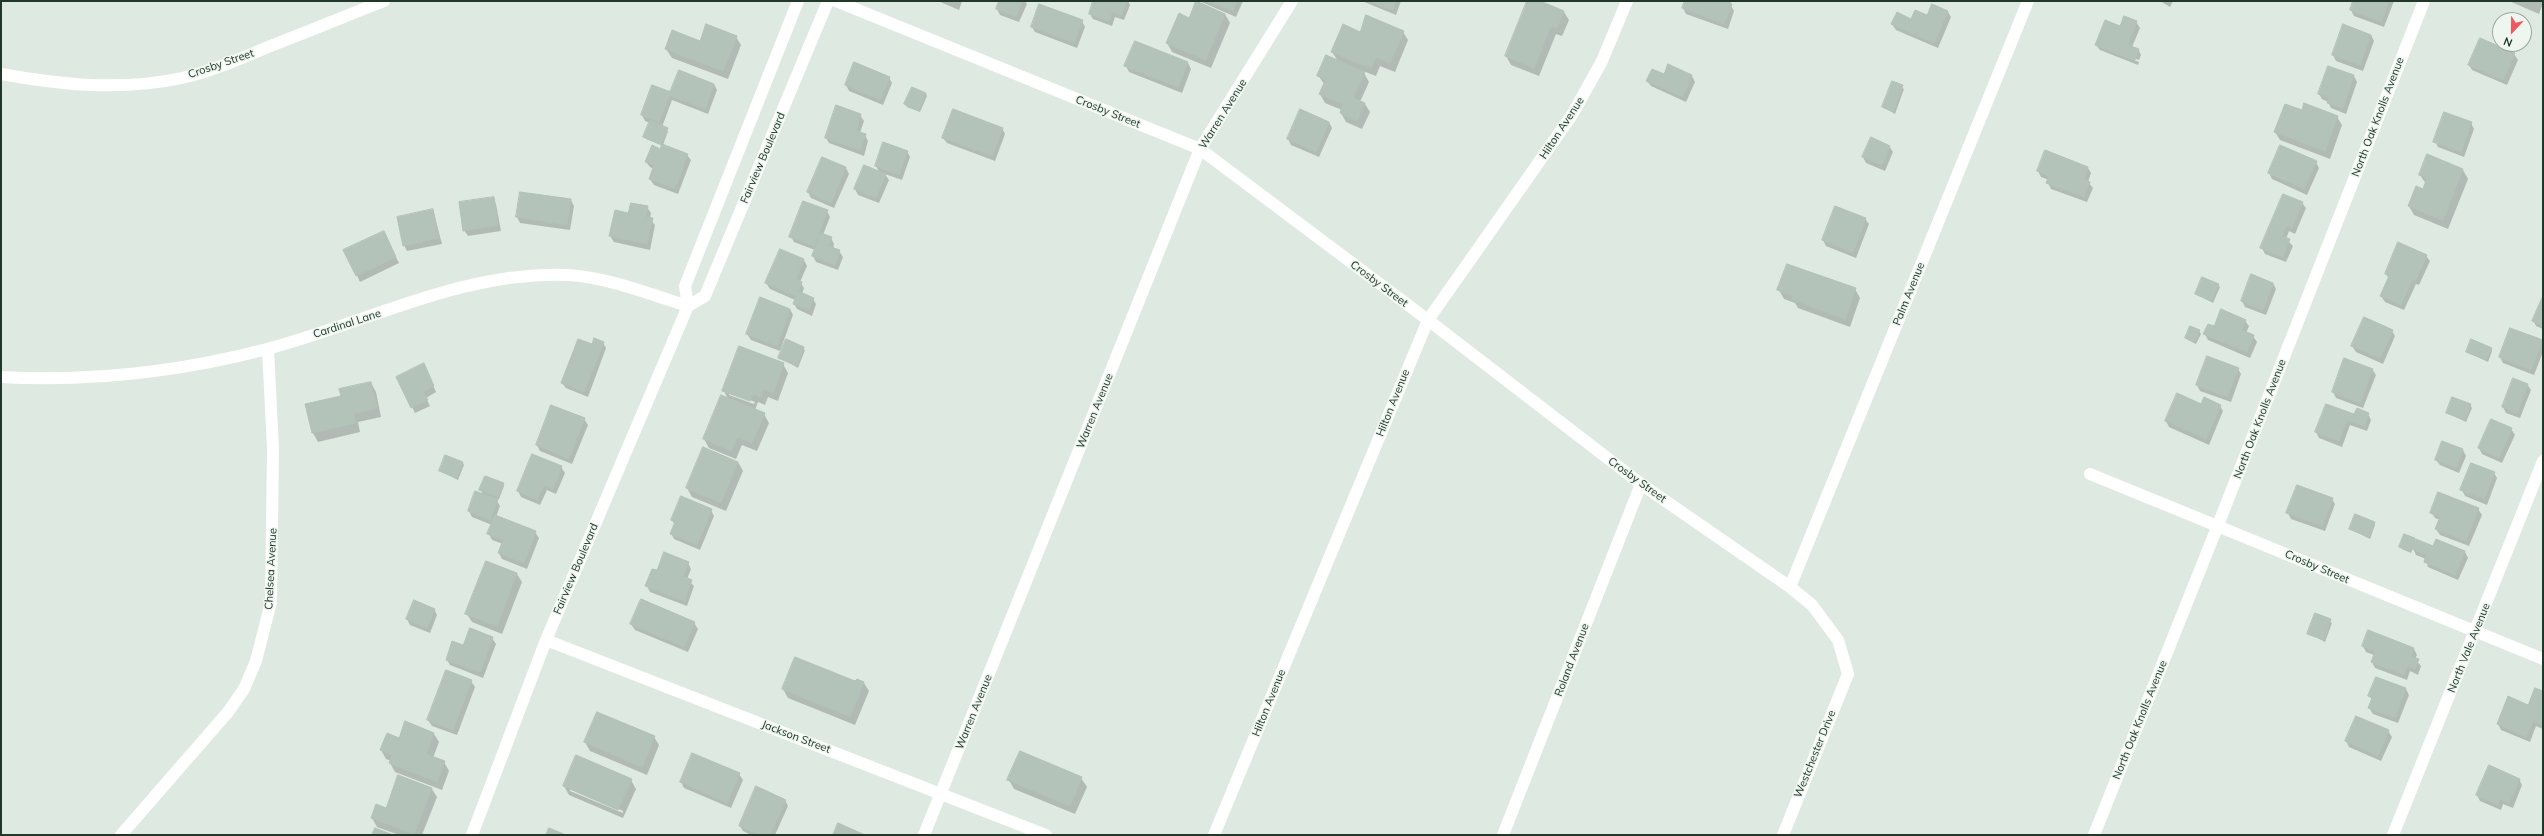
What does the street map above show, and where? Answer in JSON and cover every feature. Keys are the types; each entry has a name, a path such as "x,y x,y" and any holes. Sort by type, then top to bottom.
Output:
{"street":[{"name":"Crosby Street","path":"1,74 48,83 82,85 115,85 182,78 219,67 359,5 384,1"},
{"path":"688,306 684,286 798,1"},
{"name":"Fairview Boulevard","path":"472,835 546,640 688,306 705,296 828,1"},
{"name":"Crosby Street","path":"836,1 1200,149 1428,320 1641,484 1790,587 1812,605 1838,640 1848,674"},
{"name":"Warren Avenue","path":"924,835 1200,149 1292,1"},
{"name":"Hilton Avenue","path":"1214,835 1428,320 1572,114 1602,61 1627,1"},
{"name":"Palm Avenue","path":"1790,587 2028,1"},
{"name":"North Oak Knolls Avenue","path":"2094,835 2218,526 2424,1"},
{"name":"Cardinal Lane","path":"1,377 40,379 130,376 174,370 268,349 488,281 567,275 590,277 621,284 688,306"},
{"name":"Chelsea Avenue","path":"120,835 228,712 244,689 256,662 271,602 273,449 268,349"},
{"name":"North Vale Avenue","path":"2393,835 2543,461"},
{"name":"Crosby Street","path":"2090,474 2475,633 2543,659"},
{"name":"Roland Avenue","path":"1503,835 1641,484"},
{"name":"Jackson Street","path":"546,640 1046,835"},
{"name":"Westchester Drive","path":"1783,835 1848,674"}],"building":[{"path":"999,1 1022,1 1016,17 996,9"},
{"path":"1093,1 1127,1 1121,15 1112,12 1109,21 1089,14"},
{"path":"1196,1 1225,14 1206,60 1166,43 1179,13 1189,18"},
{"path":"1208,1 1237,1 1233,11"},
{"path":"1368,1 1396,1 1393,10"},
{"path":"1527,1 1540,1 1564,11 1557,28 1551,26 1534,68 1505,56"},
{"path":"1685,1 1726,1 1732,4 1724,24 1682,8"},
{"path":"2353,1 2389,1 2381,22 2350,10"},
{"path":"1039,4 1083,20 1074,43 1031,27"},
{"path":"1932,4 1948,11 1934,43 1891,24 1897,12 1911,19 1915,10 1927,15"},
{"path":"1366,15 1404,31 1390,63 1376,57 1371,68 1331,52 1343,24 1360,32"},
{"path":"2124,16 2137,21 2128,45 2139,49 2135,60 2095,45 2105,20 2120,26"},
{"path":"706,24 737,36 723,71 665,49 672,30 700,41"},
{"path":"2343,24 2371,35 2360,65 2332,55"},
{"path":"2480,38 2492,43 2492,52 2515,53 2503,80 2468,65"},
{"path":"1135,41 1188,62 1178,87 1124,66"},
{"path":"1326,55 1365,72 1353,98 1365,103 1357,121 1340,113 1343,104 1319,94 1326,79 1317,76"},
{"path":"854,62 890,77 880,100 845,85"},
{"path":"1668,64 1692,75 1683,97 1646,81 1652,69 1664,74"},
{"path":"2328,66 2354,75 2343,108 2327,103 2329,97 2318,94"},
{"path":"679,70 714,84 705,109 669,95"},
{"path":"1892,81 1903,85 1893,112 1882,107"},
{"path":"652,85 671,92 659,122 641,115"},
{"path":"912,87 926,93 919,111 904,104"},
{"path":"2304,103 2338,116 2325,151 2274,132 2285,104 2302,110"},
{"path":"836,105 861,114 856,131 866,134 860,150 825,138"},
{"path":"953,109 1003,128 992,156 942,138"},
{"path":"1300,109 1329,122 1316,152 1287,139"},
{"path":"2444,112 2472,122 2461,152 2433,142"},
{"path":"650,120 668,128 661,144 643,137"},
{"path":"1871,137 1890,146 1882,165 1862,157"},
{"path":"883,142 908,151 899,175 875,166"},
{"path":"662,144 688,154 675,189 649,179 654,165 645,162 652,145 660,149"},
{"path":"2280,145 2317,161 2304,189 2268,173"},
{"path":"2045,150 2088,167 2084,179 2090,182 2084,197 2046,183 2049,176 2037,171"},
{"path":"2427,154 2463,169 2443,220 2408,206 2416,186 2423,189 2427,178 2419,175"},
{"path":"822,157 846,167 831,203 807,192"},
{"path":"864,165 886,174 876,198 854,189"},
{"path":"520,192 571,199 567,225 516,217"},
{"path":"2283,194 2303,202 2292,228 2286,226 2282,236 2290,239 2283,257 2260,248"},
{"path":"494,197 498,225 463,231 459,202"},
{"path":"803,201 828,210 814,246 789,237"},
{"path":"631,203 648,206 646,217 653,218 647,244 609,236 615,210 628,213"},
{"path":"1835,206 1866,218 1853,253 1822,240"},
{"path":"433,209 439,238 403,246 397,217"},
{"path":"384,231 396,257 356,276 343,250"},
{"path":"821,233 832,237 828,246 840,250 835,265 812,256"},
{"path":"2398,242 2427,255 2416,280 2413,279 2401,305 2380,296 2389,276 2385,274"},
{"path":"780,249 804,259 796,279 802,282 798,291 814,298 809,310 793,304 796,296 765,283"},
{"path":"1787,264 1856,288 1845,319 1791,299 1793,296 1777,290"},
{"path":"2251,274 2273,283 2263,310 2241,301"},
{"path":"2202,277 2219,284 2211,301 2195,294"},
{"path":"2543,296 2543,326 2532,321"},
{"path":"760,297 790,309 777,346 746,334"},
{"path":"2221,309 2246,320 2242,330 2254,335 2247,352 2203,334 2208,324 2214,326"},
{"path":"2364,317 2393,330 2380,358 2351,346"},
{"path":"2190,326 2200,330 2195,342 2185,338"},
{"path":"2510,328 2543,340 2531,370 2499,357"},
{"path":"594,338 604,342 584,392 561,383 578,339 592,344"},
{"path":"786,339 804,347 797,366 778,358"},
{"path":"2471,339 2492,348 2486,360 2466,352"},
{"path":"739,346 784,363 773,393 763,389 761,397 753,394 750,401 722,391"},
{"path":"2207,356 2239,368 2227,397 2196,385"},
{"path":"2344,358 2373,369 2360,403 2332,392"},
{"path":"424,363 434,386 423,392 428,400 411,408 396,377"},
{"path":"2513,378 2528,384 2517,413 2502,407"},
{"path":"371,382 377,408 354,414 356,423 312,433 305,404 341,396 339,389"},
{"path":"2177,393 2201,404 2204,397 2221,405 2206,439 2165,421"},
{"path":"721,395 765,413 752,443 737,437 731,451 703,439"},
{"path":"2452,397 2471,404 2465,420 2446,413"},
{"path":"2326,404 2354,414 2357,408 2369,413 2364,426 2347,420 2339,441 2315,432"},
{"path":"551,405 585,418 569,459 536,445"},
{"path":"2491,419 2512,428 2499,458 2478,448"},
{"path":"2442,441 2463,449 2456,468 2435,460"},
{"path":"703,447 738,462 721,503 686,488"},
{"path":"532,454 562,466 553,489 544,485 537,500 517,491"},
{"path":"445,455 463,462 457,478 439,471"},
{"path":"2471,463 2495,472 2484,499 2460,490"},
{"path":"485,476 504,483 498,497 479,490"},
{"path":"2297,485 2333,498 2322,526 2286,513"},
{"path":"475,491 498,499 490,520 468,511"},
{"path":"2438,492 2479,508 2466,541 2435,529 2440,517 2430,513"},
{"path":"681,496 712,509 697,545 670,534 675,522 671,520"},
{"path":"2355,514 2375,522 2369,537 2349,529"},
{"path":"495,515 536,531 524,563 498,553 503,540 487,534"},
{"path":"2404,534 2415,538 2410,551 2399,547"},
{"path":"2416,539 2433,546 2436,539 2465,551 2455,575 2424,562 2426,555 2412,549"},
{"path":"664,552 689,562 683,576 692,580 684,601 645,586 652,569 657,570"},
{"path":"486,561 517,573 497,626 465,614"},
{"path":"641,599 695,622 684,647 630,624"},
{"path":"414,600 435,609 427,628 406,619"},
{"path":"2315,613 2331,619 2324,640 2307,634"},
{"path":"470,628 493,637 480,672 446,660 452,641 463,645"},
{"path":"2368,630 2414,648 2411,656 2419,659 2415,669 2407,666 2404,675 2371,662 2375,652 2362,646"},
{"path":"795,657 855,681 857,679 864,682 850,717 782,689"},
{"path":"446,670 472,680 453,730 427,720"},
{"path":"2376,677 2406,688 2395,718 2368,708 2372,698 2368,696"},
{"path":"2535,688 2543,691 2543,725 2533,721 2526,737 2497,724 2508,696 2528,705"},
{"path":"597,712 655,736 642,767 584,742"},
{"path":"2356,716 2389,730 2378,756 2345,741"},
{"path":"405,721 434,733 426,754 445,761 437,782 389,763 392,755 380,750 387,733 399,738"},
{"path":"1020,751 1082,777 1070,806 1007,780"},
{"path":"692,753 740,773 727,803 680,782"},
{"path":"576,755 632,779 618,810 563,786"},
{"path":"2489,765 2520,779 2509,803 2500,799 2498,805 2476,795"},
{"path":"398,775 432,788 414,834 371,818 376,804 386,808"},
{"path":"756,786 786,800 770,835 760,835 739,826"},
{"path":"838,823 865,835 833,835"},
{"path":"375,828 393,835 372,835"},
{"path":"549,828 566,835 546,835"}]}
